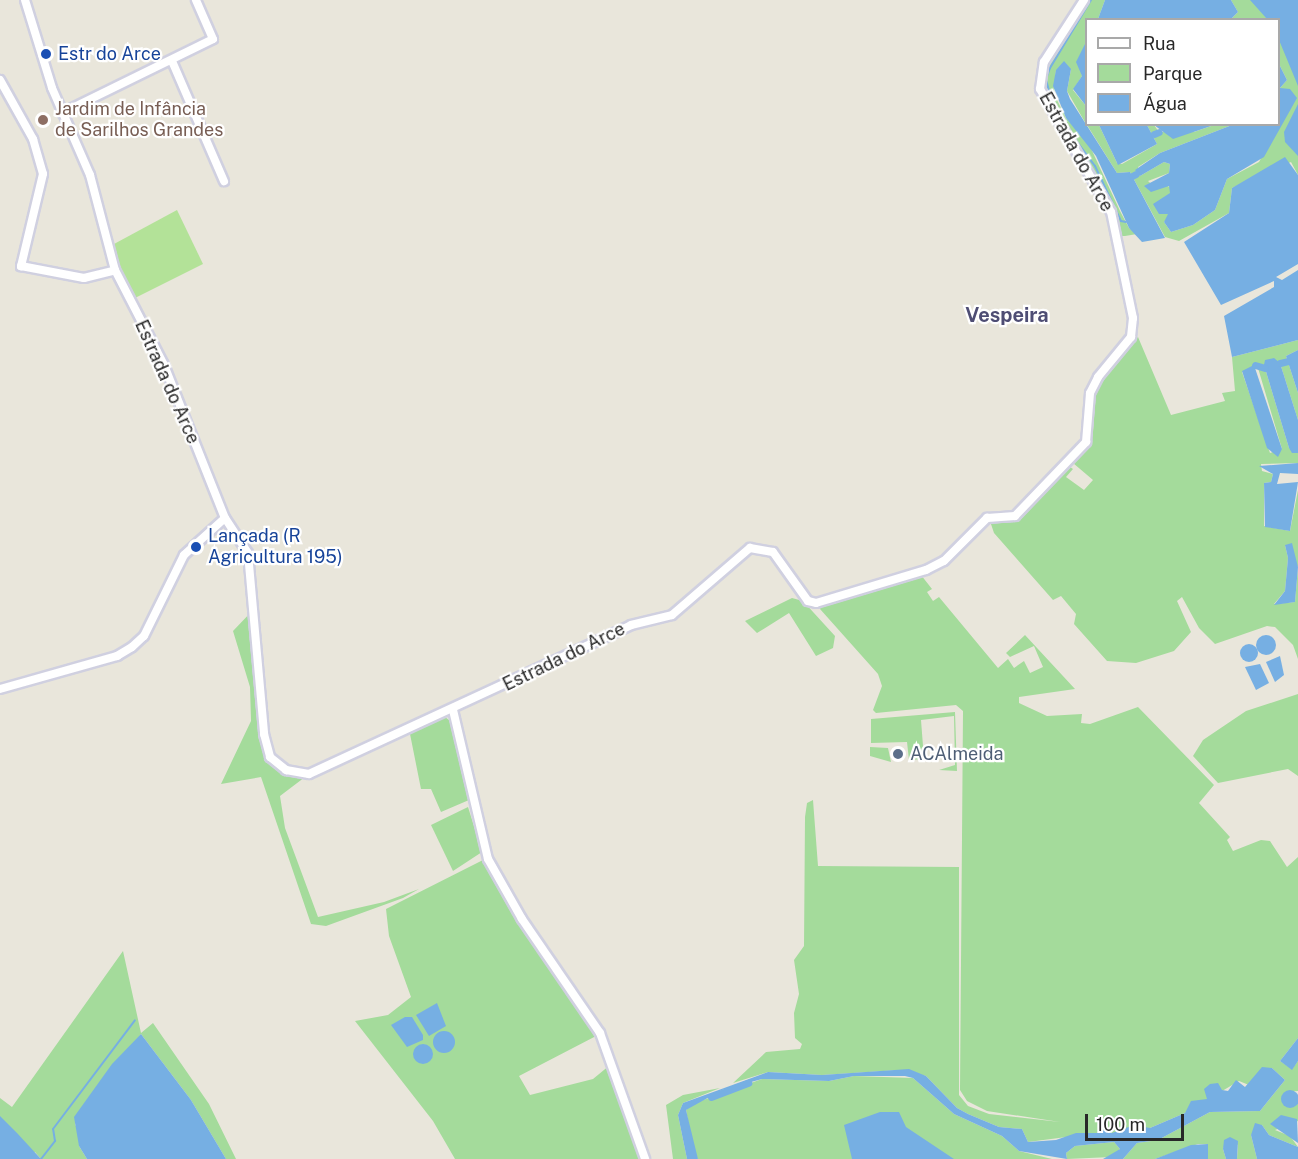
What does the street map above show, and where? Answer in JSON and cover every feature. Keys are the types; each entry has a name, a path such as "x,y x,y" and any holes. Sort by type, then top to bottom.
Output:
{"street":[{"name":"Estrada do Arce","path":"25,0 62,113 90,175 115,270 164,365 225,518 248,553 252,573 264,734 270,757 286,770 309,774 453,710 631,625 672,615 750,548 773,552 808,601 816,603 926,570 944,561 987,518 1015,516 1086,442 1090,393 1098,377 1131,336 1133,318 1112,212 1040,89 1044,62 1084,0"},
{"path":"62,113 213,39 196,0"},
{"path":"172,61 224,181"},
{"path":"0,80 33,139 43,174 21,266 84,278 115,270"},
{"path":"0,688 117,656 132,647 144,636 184,555 225,518"},
{"path":"453,710 488,859 522,919 600,1033 645,1159"}],"green space":[{"path":"1087,0 1105,0 1098,18 1085,18 1085,48 1079,57 1082,76 1073,90 1085,105 1085,122 1067,91 1071,69 1056,70 1054,94 1066,118 1088,142 1129,228 1137,234 1121,236 1101,186 1049,104 1042,83 1048,62"},
{"path":"1231,0 1283,0 1298,20 1298,175 1291,162 1232,188 1229,213 1179,241 1165,237 1130,172 1117,173 1088,126 1099,126 1117,163 1122,164 1157,144 1148,126 1155,126 1159,132 1194,132 1211,126 1229,126 1160,153 1138,167 1140,176 1164,162 1170,164 1169,173 1148,181 1157,189 1166,185 1171,188 1169,216 1164,222 1171,232 1193,225 1215,210 1227,179 1259,162 1293,101 1280,88 1287,80 1280,66 1280,18 1232,18 1238,12"},
{"path":"177,210 203,264 133,299 118,265 114,244"},
{"path":"1138,337 1171,415 1225,401 1222,393 1235,391 1232,357 1298,340 1298,350 1286,356 1298,393 1298,420 1280,363 1264,365 1289,448 1298,453 1298,463 1261,464 1262,471 1273,474 1271,482 1264,483 1264,526 1290,531 1298,490 1298,567 1298,659 1293,645 1275,627 1267,626 1215,644 1199,628 1182,597 1177,601 1191,632 1174,651 1136,663 1107,661 1074,624 1076,614 1061,596 1053,600 994,533 990,521 1021,519 1070,467 1073,469 1066,477 1084,490 1093,480 1073,463 1093,433 1094,399 1106,373","holes":["1258,368 1282,449 1270,453 1242,372","1285,545 1298,567 1295,602 1274,604 1285,591 1288,558"]},
{"path":"921,575 932,589 927,592 933,601 939,597 998,668 1008,659 1014,668 1024,661 1030,673 1043,667 1034,646 1010,657 1006,653 1025,635 1075,689 1019,697 1019,703 1047,716 1082,714 1081,723 1090,724 1138,707 1214,785 1199,803 1230,837 1227,840 1233,851 1261,840 1270,841 1287,867 1298,857 1298,1038 1280,1061 1292,1069 1298,1061 1298,1091 1288,1092 1284,1105 1298,1104 1298,1121 1275,1130 1290,1136 1298,1147 1269,1135 1262,1125 1251,1135 1257,1159 1237,1159 1238,1145 1227,1139 1223,1149 1226,1159 1208,1159 1208,1144 1198,1144 1155,1159 1123,1159 1137,1143 1158,1140 1210,1112 1260,1111 1285,1080 1272,1068 1249,1085 1239,1081 1185,1113 1150,1128 1112,1133 1100,1129 1097,1133 1028,1142 1022,1129 999,1127 968,1114 957,1108 926,1076 899,1070 822,1075 768,1072 733,1083 766,1052 800,1049 802,1044 795,1038 794,1013 799,994 794,960 804,946 805,817 807,803 813,800 818,866 959,867 959,1095 968,1106 989,1114 1060,1122 987,1111 967,1101 960,1090 963,711 956,705 876,713 873,710 882,686 878,674 820,609 821,604"},
{"path":"792,598 803,601 835,636 833,648 816,656 789,613 757,633 745,621"},
{"path":"254,609 270,757 286,770 309,774 280,796 285,828 318,917 384,902 419,889 403,898 326,926 311,924 261,777 221,784 251,721 250,687 233,631"},
{"path":"1298,694 1298,776 1288,769 1218,783 1193,756 1203,740 1246,711"},
{"path":"955,712 957,771 939,770 955,765 954,716 921,720 924,759 909,760 907,742 871,743 871,719"},
{"path":"445,717 453,723 469,800 441,812 431,789 421,789 410,734"},
{"path":"870,747 888,748 891,762 870,756"},
{"path":"468,807 482,852 453,871 431,825"},
{"path":"483,860 492,867 598,1035 519,1076 530,1095 593,1079 610,1065 643,1159 455,1159 433,1121 355,1021 388,1015 411,997 389,936 386,909"},
{"path":"123,951 141,1033 153,1023 209,1104 236,1159 226,1159 191,1100 141,1034 75,1124 80,1135 79,1146 87,1159 41,1159 35,1152 0,1159 0,1098 12,1107"},
{"path":"854,1076 913,1078 954,1114 1002,1136 1019,1151 1052,1159 698,1159 694,1153 686,1110 692,1104 762,1079 829,1081"},
{"path":"720,1088 683,1103 678,1115 687,1159 673,1159 666,1105 683,1095"},
{"path":"1114,1142 1120,1149 1111,1157 1067,1159 1066,1153 1075,1146"}],"water":[{"path":"1105,0 1231,0 1238,12 1232,18 1098,18"},
{"path":"1250,0 1298,0 1298,86 1280,42 1280,18 1266,18"},
{"path":"1085,44 1085,105 1073,89 1082,76 1076,62"},
{"path":"1064,61 1071,69 1067,91 1085,126 1117,173 1130,172 1165,238 1142,242 1129,228 1096,156 1066,118 1053,86 1056,70"},
{"path":"1280,66 1287,80 1280,88"},
{"path":"1280,88 1290,89 1297,98 1264,157 1227,179 1215,210 1193,225 1171,232 1164,222 1168,214 1159,214 1153,204 1170,193 1169,186 1151,192 1144,186 1169,173 1170,164 1164,162 1140,176 1135,170 1160,153 1229,126 1280,126"},
{"path":"1298,104 1298,156 1285,142 1284,132"},
{"path":"1099,126 1148,126 1157,144 1118,165"},
{"path":"1155,126 1211,126 1173,139"},
{"path":"1285,157 1298,175 1298,264 1276,277 1282,280 1298,270 1298,340 1232,357 1224,316 1274,287 1274,281 1221,305 1184,242 1229,213 1232,188"},
{"path":"1298,350 1298,393 1286,356"},
{"path":"1274,358 1280,363 1298,420 1298,453 1292,453 1289,448 1264,365 1265,360"},
{"path":"1254,365 1282,449 1278,457 1267,448 1242,371"},
{"path":"1298,463 1298,474 1280,473 1277,484 1298,482 1290,531 1265,527 1264,483 1271,482 1273,474 1259,466"},
{"path":"1292,543 1298,567 1295,602 1274,605 1285,591 1288,558 1285,545"},
{"path":"1266,635 1273,638 1276,645 1273,652 1266,655 1259,652 1256,645 1259,638"},
{"path":"1249,644 1255,647 1258,653 1255,659 1249,662 1243,659 1240,653 1243,647"},
{"path":"1280,656 1284,675 1275,682 1266,662"},
{"path":"1260,664 1269,683 1256,690 1245,667"},
{"path":"437,1003 446,1026 429,1036 416,1015"},
{"path":"405,1017 412,1017 423,1035 423,1040 407,1047 391,1025"},
{"path":"440,1031 448,1031 455,1038 455,1046 448,1053 440,1053 433,1046 433,1038"},
{"path":"141,1034 191,1100 226,1159 87,1159 79,1146 74,1117 112,1064"},
{"path":"1298,1038 1298,1061 1292,1070 1280,1061"},
{"path":"423,1044 430,1047 433,1054 430,1061 423,1064 416,1061 413,1054 416,1047"},
{"path":"1262,1067 1272,1068 1285,1080 1260,1111 1210,1112 1158,1140 1137,1143 1123,1159 1103,1159 1120,1149 1114,1142 1075,1146 1066,1153 1067,1159 1019,1151 1002,1136 954,1114 913,1078 905,1076 854,1076 829,1081 762,1079 722,1090 686,1110 698,1159 687,1159 678,1115 683,1103 768,1072 822,1075 909,1069 926,1076 957,1108 968,1114 999,1127 1022,1129 1028,1142 1056,1140 1076,1133 1097,1133 1099,1129 1112,1133 1134,1125 1150,1128 1185,1113 1191,1101 1207,1099 1204,1089 1210,1084 1218,1083 1222,1090 1228,1091 1236,1080 1245,1087"},
{"path":"1290,1090 1296,1093 1299,1099 1296,1105 1290,1108 1284,1105 1281,1099 1284,1093"},
{"path":"880,1112 899,1112 906,1127 954,1159 852,1159 844,1125"},
{"path":"1281,1115 1297,1119 1298,1143 1270,1124"},
{"path":"0,1116 17,1133 41,1159 0,1159"},
{"path":"1255,1123 1262,1125 1269,1135 1298,1147 1298,1159 1257,1159 1251,1135"},
{"path":"1230,1137 1238,1141 1237,1159 1226,1159 1223,1149 1224,1140"},
{"path":"1208,1144 1208,1159 1155,1159 1191,1145"}],"waterway":[{"path":"1052,102 1046,79 1050,68 1091,0"},
{"path":"1063,123 1095,166 1121,221 1126,222"},
{"path":"1154,134 1159,132"},
{"path":"1132,176 1136,174"},
{"path":"1280,363 1288,361"},
{"path":"1255,365 1265,368"},
{"path":"41,1159 55,1141 53,1129 135,1020"},
{"path":"711,1097 748,1083"}],"place":[{"name":"Estr do Arce","path":"46,54"},
{"name":"Jardim de Infância de Sarilhos Grandes","path":"43,120"},
{"name":"Lançada (R Agricultura 195)","path":"196,547"},
{"name":"ACAlmeida","path":"898,754"}],"district":[{"name":"Vespeira","path":"1007,315"}]}
